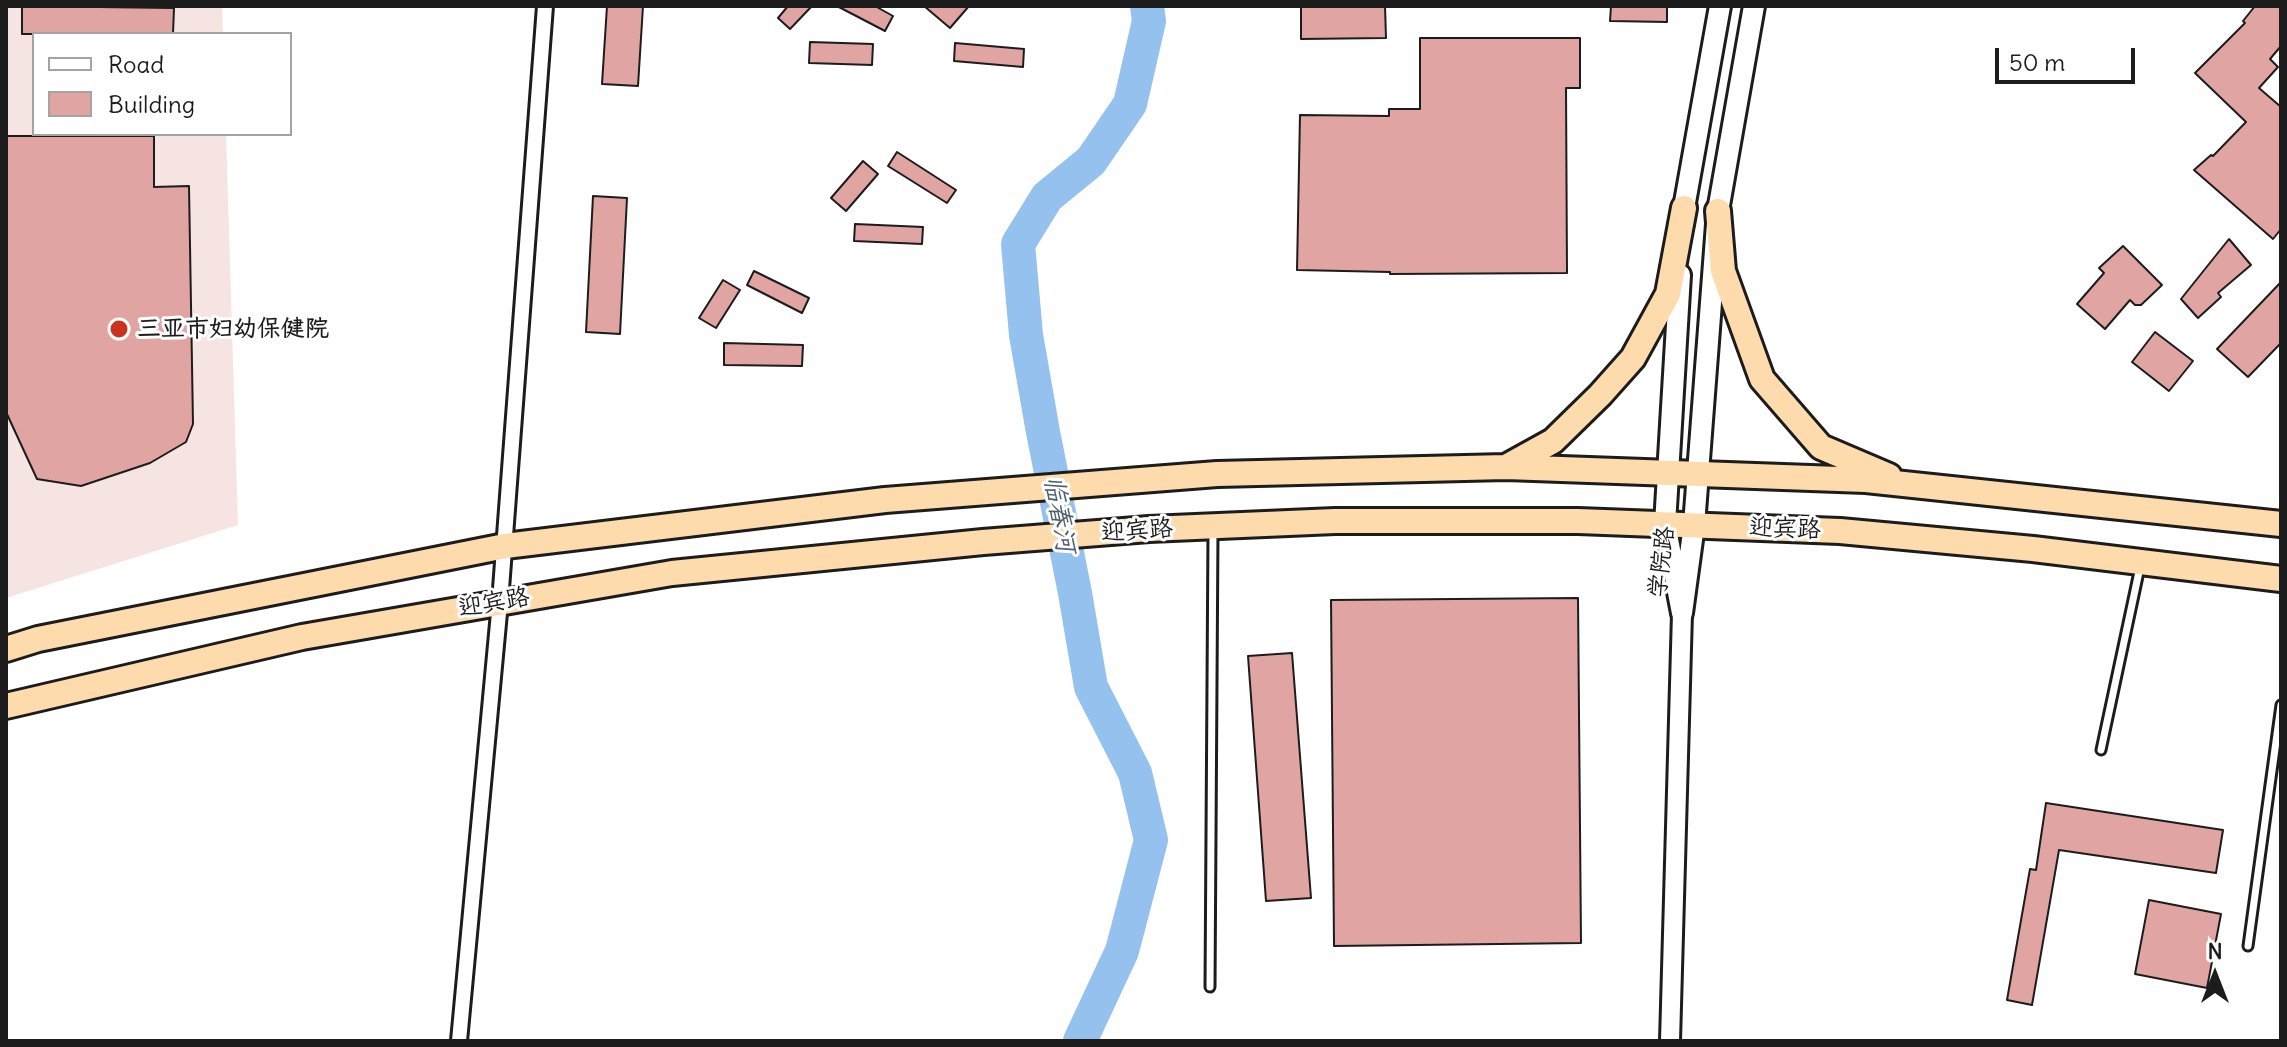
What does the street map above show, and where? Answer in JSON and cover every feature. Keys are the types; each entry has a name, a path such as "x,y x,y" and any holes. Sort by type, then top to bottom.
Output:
{"highway":[{"path":"1506,467 1553,441 1633,358 1668,294 1684,208"},
{"path":"1718,211 1723,271 1762,379 1821,447 1914,485"},
{"path":"6,649 38,639 505,546 870,502 1217,474 1506,467 1866,480 2281,524"},
{"name":"迎宾路","path":"6,706 302,637 672,573 1149,529 1335,521 1578,521 1861,532 2281,579"}],"main road":[{"name":"学院路","path":"1682,613 1665,524 1684,208 1720,6"},
{"name":"学院路","path":"1682,613 1694,525 1718,211 1754,6"}],"street":[{"path":"459,1041 505,546 545,6"},
{"path":"1670,1041 1682,613"}],"lane":[{"path":"1210,987 1213,526"},
{"path":"2101,750 2141,561"},
{"path":"2248,946 2281,705"}],"shaded area":[{"name":"三亚市妇幼保健院","path":"6,6 222,6 223,32 32,32 32,136 226,136 238,525 6,598"}],"building":[{"path":"22,6 174,8 173,32 22,34"},
{"path":"607,6 643,6 638,86 602,84"},
{"path":"788,6 812,6 790,29 778,18"},
{"path":"837,6 875,6 893,16 885,31"},
{"path":"924,6 969,6 950,28"},
{"path":"1301,6 1385,6 1386,38 1301,39"},
{"path":"1611,6 1667,6 1667,22 1610,21"},
{"path":"2255,6 2281,6 2281,46 2270,59 2278,67 2259,88 2281,107 2281,229 2273,239 2194,170 2213,156 2246,122 2195,73 2245,23 2243,21"},
{"path":"1420,38 1580,38 1580,88 1566,88 1567,273 1390,274 1297,270 1300,115 1389,116 1389,109 1420,109"},
{"path":"810,42 873,44 872,65 809,63"},
{"path":"955,43 1024,49 1023,67 954,61"},
{"path":"6,136 154,136 154,187 189,186 193,424 186,442 150,463 81,486 37,479 6,412"},
{"path":"897,152 956,190 947,203 888,166"},
{"path":"863,161 878,174 846,211 831,198"},
{"path":"593,196 627,198 620,334 586,332"},
{"path":"855,224 923,227 922,244 854,241"},
{"path":"2229,239 2251,265 2218,293 2221,297 2198,318 2181,299"},
{"path":"2123,246 2162,285 2141,305 2135,305 2130,300 2105,329 2077,304 2104,273 2099,268"},
{"path":"754,271 809,298 802,313 747,285"},
{"path":"723,280 740,290 716,328 699,318"},
{"path":"2281,282 2281,343 2248,377 2217,349"},
{"path":"2155,332 2193,361 2169,391 2132,362"},
{"path":"724,343 803,345 802,366 724,365"},
{"path":"1578,598 1581,943 1334,946 1331,600"},
{"path":"1292,653 1311,898 1266,901 1248,656"},
{"path":"2046,803 2223,830 2216,873 2059,850 2032,1005 2007,1000 2030,869 2036,870"},
{"path":"2149,900 2221,914 2207,988 2135,974"}],"waterway":[{"name":"临春河","path":"1080,1041 1122,951 1151,840 1135,773 1091,687 1026,335 1018,244 1047,197 1091,161 1130,104 1149,21 1147,6"}],"place":[{"name":"三亚市妇幼保健院","path":"119,329"}]}
